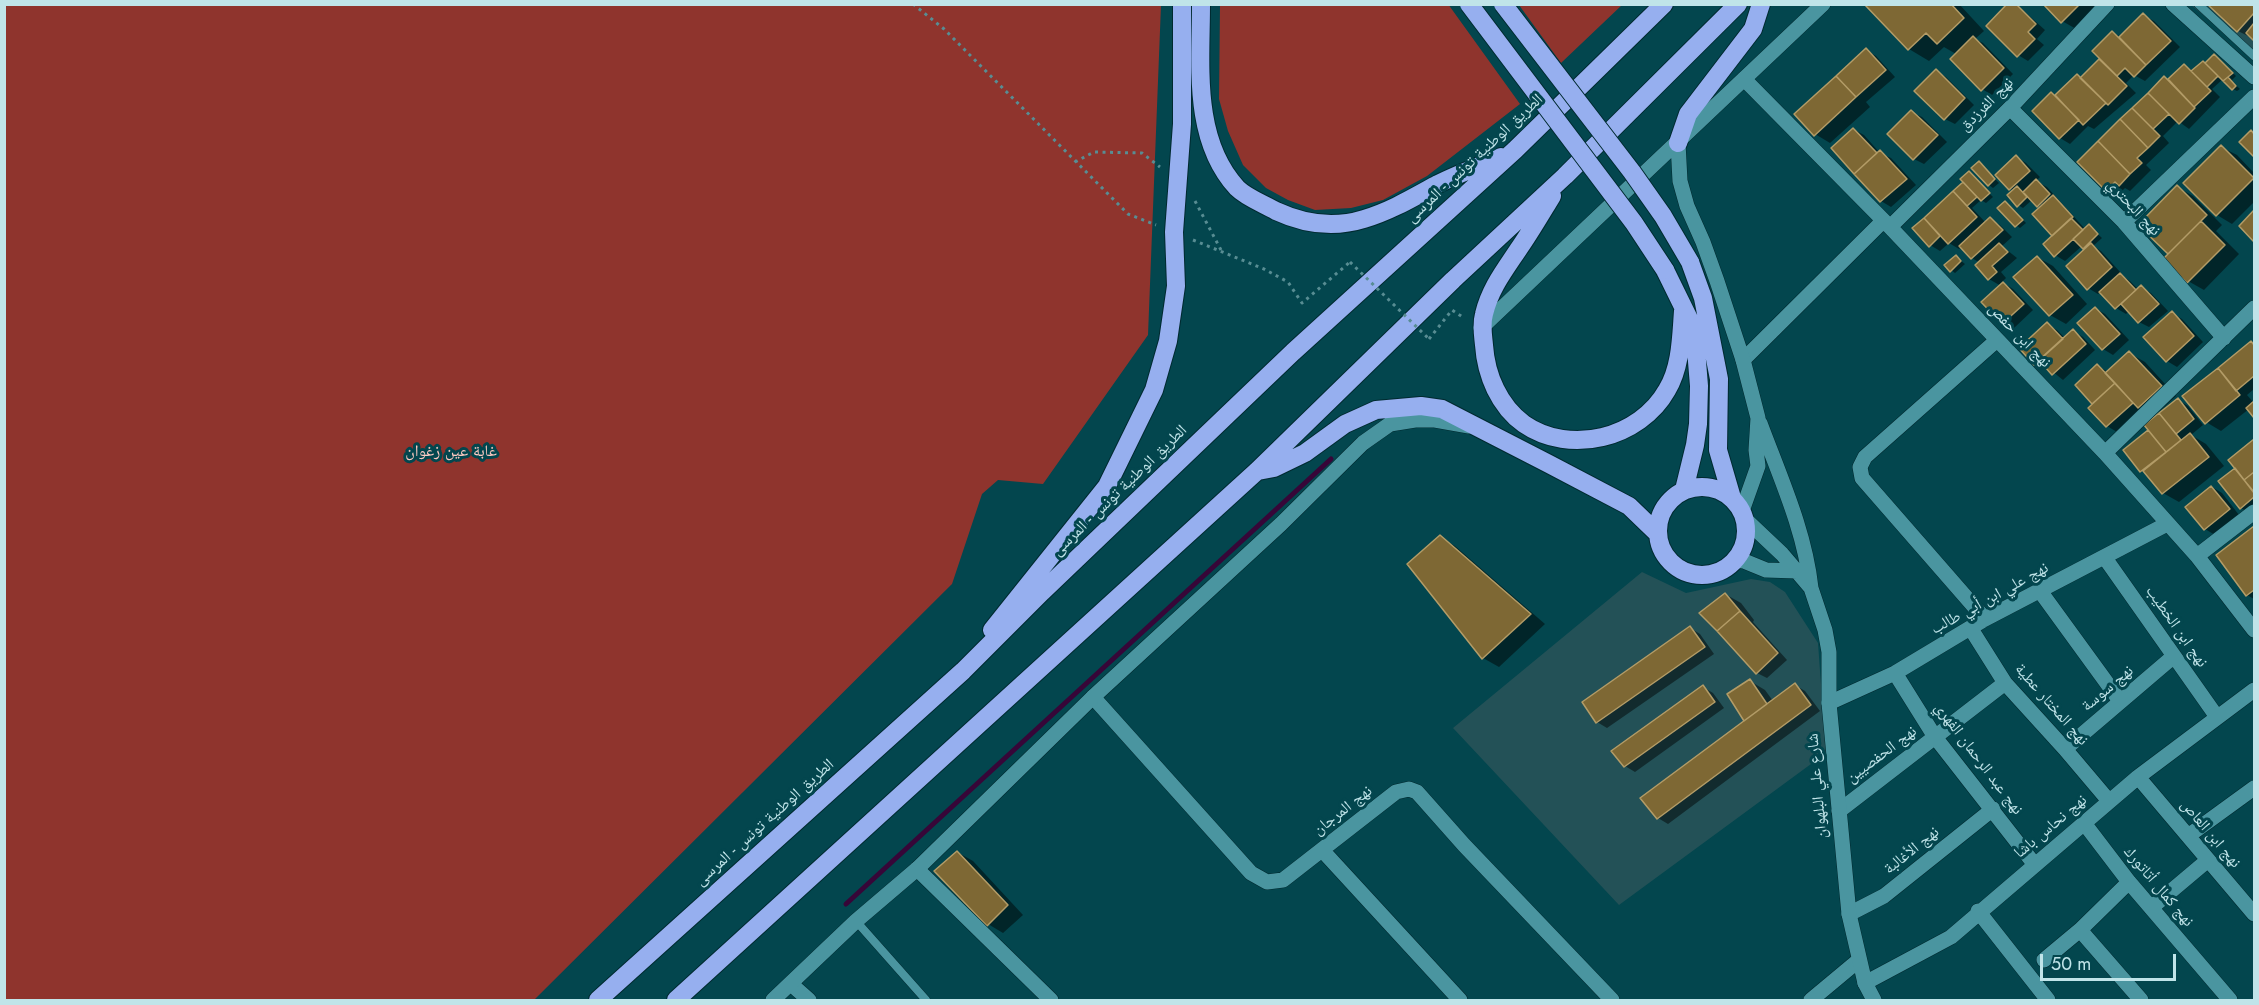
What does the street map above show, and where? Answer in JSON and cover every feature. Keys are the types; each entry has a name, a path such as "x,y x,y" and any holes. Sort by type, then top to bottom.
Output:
{"highway":[{"path":"963,671 1005,612 1078,525 1107,486 1154,390 1168,341 1176,286 1174,232 1182,124 1182,4"},
{"path":"1201,4 1202,94 1208,135 1228,176 1238,189 1286,216 1323,225 1363,220 1392,210 1439,184 1515,150"},
{"path":"1469,4 1634,223 1665,270 1683,311 1692,325 1698,386 1695,445 1684,490"},
{"path":"1503,4 1663,216 1690,262 1703,298 1719,379 1718,450 1740,510 1746,535 1743,549 1735,560 1721,571 1704,575 1687,573 1672,563 1662,550 1657,533 1660,516 1670,501 1684,490 1700,486 1718,489 1740,510"},
{"name":"الطريق الوطنية تونس - المرسى","path":"598,1000 963,671 1042,592 1293,352 1515,150 1664,4"},
{"path":"676,1000 1257,471 1453,280 1565,176 1738,4"},
{"path":"1678,143 1688,114 1753,29 1761,4"},
{"path":"1565,176 1489,293 1481,328 1484,359 1490,379 1499,396 1513,414 1524,424 1544,433 1578,440 1605,438 1632,425 1650,412 1667,391 1677,367 1683,311"},
{"path":"1257,471 1274,468 1305,453 1345,423 1377,410 1421,406 1442,409 1629,506 1657,533"}],"street":[{"path":"1481,328 1823,4"},
{"name":"نهج الفرزدق","path":"1743,360 2010,108 2107,4"},
{"path":"2173,4 2254,77"},
{"name":"نهج ابن حفص","path":"1744,79 2105,453 2197,555 2254,630"},
{"path":"2124,222 2254,97"},
{"name":"نهج البحتري","path":"2010,108 2124,222 2224,338"},
{"path":"1678,143 1680,181 1687,206 1707,252 1743,360 1758,418 1802,538 1811,588"},
{"path":"2105,453 2254,308"},
{"path":"1985,619 1862,478 1860,467 1864,457 1997,340"},
{"path":"1758,418 1756,450 1758,466 1740,510 1797,571"},
{"path":"773,1000 856,921 917,870 1093,697 1281,524 1363,443 1390,424 1415,420 1435,420 1476,427"},
{"path":"2197,555 2254,512"},
{"name":"نهج علي ابن أبي طالب","path":"1829,702 1895,673 1985,619 2167,524"},
{"name":"نهج ابن الخطيب","path":"2105,558 2217,717"},
{"path":"1735,560 1766,570 1797,571"},
{"name":"شارع علي البلهوان","path":"1797,571 1811,588 1826,630 1829,652 1829,702 1849,914 1865,982 1874,1000"},
{"path":"2040,591 2120,702"},
{"name":"نهج المختار عطية","path":"1971,629 2005,683 2066,749 2109,801"},
{"name":"نهج سوسة","path":"2066,749 2174,656"},
{"name":"نهج عبد الرحمان الفهري","path":"1895,673 1935,737 2035,865"},
{"name":"نهج الحفصيين","path":"1839,811 2005,683"},
{"name":"نهج نحاس باشا","path":"1865,982 1951,937 1978,911 2138,777 2254,690"},
{"name":"نهج المرجان","path":"1093,697 1251,873 1267,882 1283,879 1396,792 1409,789 1417,792 1464,845 1612,1000"},
{"name":"نهج ابن العاص","path":"2138,777 2254,914"},
{"path":"2188,836 2254,788"},
{"name":"نهج الأغالبة","path":"1849,914 1884,896 1993,809"},
{"name":"نهج كمال أتاتورك","path":"2084,823 2129,882 2230,1000"},
{"path":"1322,850 1460,1000"},
{"path":"2151,908 2208,860"},
{"path":"917,870 1051,1000"},
{"path":"2044,960 2080,930 2129,882"},
{"path":"1978,911 2048,1000"},
{"path":"2080,930 2141,1000"},
{"path":"1811,1000 1859,960"},
{"path":"791,984 809,1000"}],"lane":[{"path":"2198,4 2254,56"},
{"path":"856,921 926,1000"}],"path":[{"path":"913,4 944,29 1128,214 1264,269 1288,282 1302,303 1350,262 1428,339 1452,310"}],"shaded area":[{"path":"2191,5 2254,5 2254,61 2230,37"},
{"path":"1642,572 1686,593 1751,579 1770,582 1785,592 1818,643 1826,753 1619,905 1453,728"}],"green space":[{"name":"غابة عين زغوان","path":"5,4 1161,5 1148,335 1043,484 998,480 982,494 952,584 534,1000 5,1000"},
{"path":"1448,4 1520,104 1427,176 1383,200 1351,208 1315,210 1288,200 1266,188 1243,165 1228,131 1219,99 1220,5"},
{"path":"1519,5 1622,5 1561,63"}],"building":[{"path":"1951,4 1964,18 1937,44 1926,33 1908,50 1865,5"},
{"path":"2007,4 2016,4 2036,24 2028,32 2035,39 2017,57 1986,26"},
{"path":"2043,4 2080,4 2061,23"},
{"path":"2207,4 2254,4 2254,13 2237,32"},
{"path":"2143,13 2171,41 2146,65 2119,37"},
{"path":"2254,23 2254,41 2246,33"},
{"path":"2112,31 2146,65 2134,77 2125,68 2117,76 2092,51"},
{"path":"1973,36 2004,68 1981,91 1950,59"},
{"path":"1866,48 1886,70 1856,97 1836,76"},
{"path":"2214,54 2233,73 2223,81 2205,63"},
{"path":"2099,59 2127,86 2108,105 2080,78"},
{"path":"2203,61 2218,76 2207,87 2191,71"},
{"path":"2184,64 2211,91 2194,107 2168,79"},
{"path":"1936,69 1965,98 1944,120 1914,91"},
{"path":"2077,74 2106,103 2083,125 2055,95"},
{"path":"1836,76 1856,97 1814,136 1794,114"},
{"path":"2164,76 2195,108 2179,124 2148,93"},
{"path":"2228,77 2236,86 2232,90 2223,81"},
{"path":"2051,92 2079,120 2059,139 2032,111"},
{"path":"2148,93 2169,114 2153,129 2132,108"},
{"path":"2132,108 2160,136 2148,148 2120,119"},
{"path":"1911,110 1938,135 1913,160 1887,134"},
{"path":"2120,119 2148,148 2137,158 2142,163 2130,174 2098,141"},
{"path":"1853,128 1877,153 1854,174 1831,148"},
{"path":"2251,130 2254,134 2254,157 2239,142"},
{"path":"2098,141 2130,174 2119,186 2115,182 2106,191 2077,162"},
{"path":"2221,145 2254,178 2216,216 2183,183"},
{"path":"1880,150 1907,179 1880,202 1854,174"},
{"path":"2016,155 2030,171 2009,190 1995,175"},
{"path":"1979,161 1995,179 1988,186 1971,168"},
{"path":"1969,171 1990,193 1981,201 1960,179"},
{"path":"2036,179 2050,194 2037,207 2023,192"},
{"path":"1963,182 1977,197 1967,206 1953,191"},
{"path":"2177,185 2207,215 2168,254 2138,225"},
{"path":"2017,186 2027,197 2017,207 2007,195"},
{"path":"1953,191 1977,217 1948,244 1924,218"},
{"path":"2053,195 2073,217 2052,236 2032,214"},
{"path":"2005,201 2023,220 2015,227 1997,208"},
{"path":"2254,210 2254,242 2239,226"},
{"path":"1990,217 2003,230 1971,259 1959,246"},
{"path":"1924,218 1940,236 1929,247 1912,228"},
{"path":"2071,218 2083,230 2054,257 2043,244"},
{"path":"2201,221 2225,245 2187,283 2163,259"},
{"path":"2089,224 2098,234 2083,249 2073,239"},
{"path":"1999,243 2008,252 1992,266 1997,272 1988,280 1975,265"},
{"path":"2091,243 2112,267 2087,290 2066,266"},
{"path":"1956,255 1961,261 1950,272 1944,265"},
{"path":"2037,256 2073,295 2049,316 2013,277"},
{"path":"2120,273 2136,290 2115,309 2099,292"},
{"path":"2003,282 2024,304 2002,324 1981,302"},
{"path":"2141,285 2159,304 2138,323 2121,304"},
{"path":"2095,307 2120,334 2102,350 2077,323"},
{"path":"2172,311 2194,336 2166,362 2143,337"},
{"path":"2047,322 2063,339 2034,365 2019,348"},
{"path":"2073,329 2086,344 2052,375 2039,360"},
{"path":"2251,341 2254,345 2254,376 2236,391 2218,368"},
{"path":"2129,351 2162,386 2138,408 2105,373"},
{"path":"2097,364 2115,383 2092,404 2075,385"},
{"path":"2218,368 2240,395 2205,424 2182,396"},
{"path":"2115,383 2133,403 2106,427 2088,408"},
{"path":"2178,398 2194,419 2176,434 2159,413"},
{"path":"2254,401 2254,418 2246,408"},
{"path":"2159,413 2181,440 2166,452 2144,425"},
{"path":"2148,430 2166,452 2140,472 2123,450"},
{"path":"2190,433 2209,457 2162,494 2143,471"},
{"path":"2254,439 2254,472 2244,480 2228,460"},
{"path":"2235,468 2254,493 2254,497 2240,509 2218,481"},
{"path":"2254,472 2254,492 2244,480"},
{"path":"2211,486 2230,509 2204,530 2185,507"},
{"path":"2254,526 2254,590 2246,596 2216,555"},
{"path":"1440,535 1531,614 1482,659 1407,564"},
{"path":"1725,593 1740,611 1717,631 1699,613"},
{"path":"1740,611 1778,653 1756,674 1717,631"},
{"path":"1690,626 1705,647 1596,723 1582,702"},
{"path":"1750,679 1767,704 1744,721 1727,694"},
{"path":"1795,683 1811,705 1657,819 1640,798"},
{"path":"1703,685 1715,702 1624,767 1611,751"},
{"path":"957,851 1008,905 987,926 934,871"}],"waterway":[{"path":"846,904 1331,459"}]}
